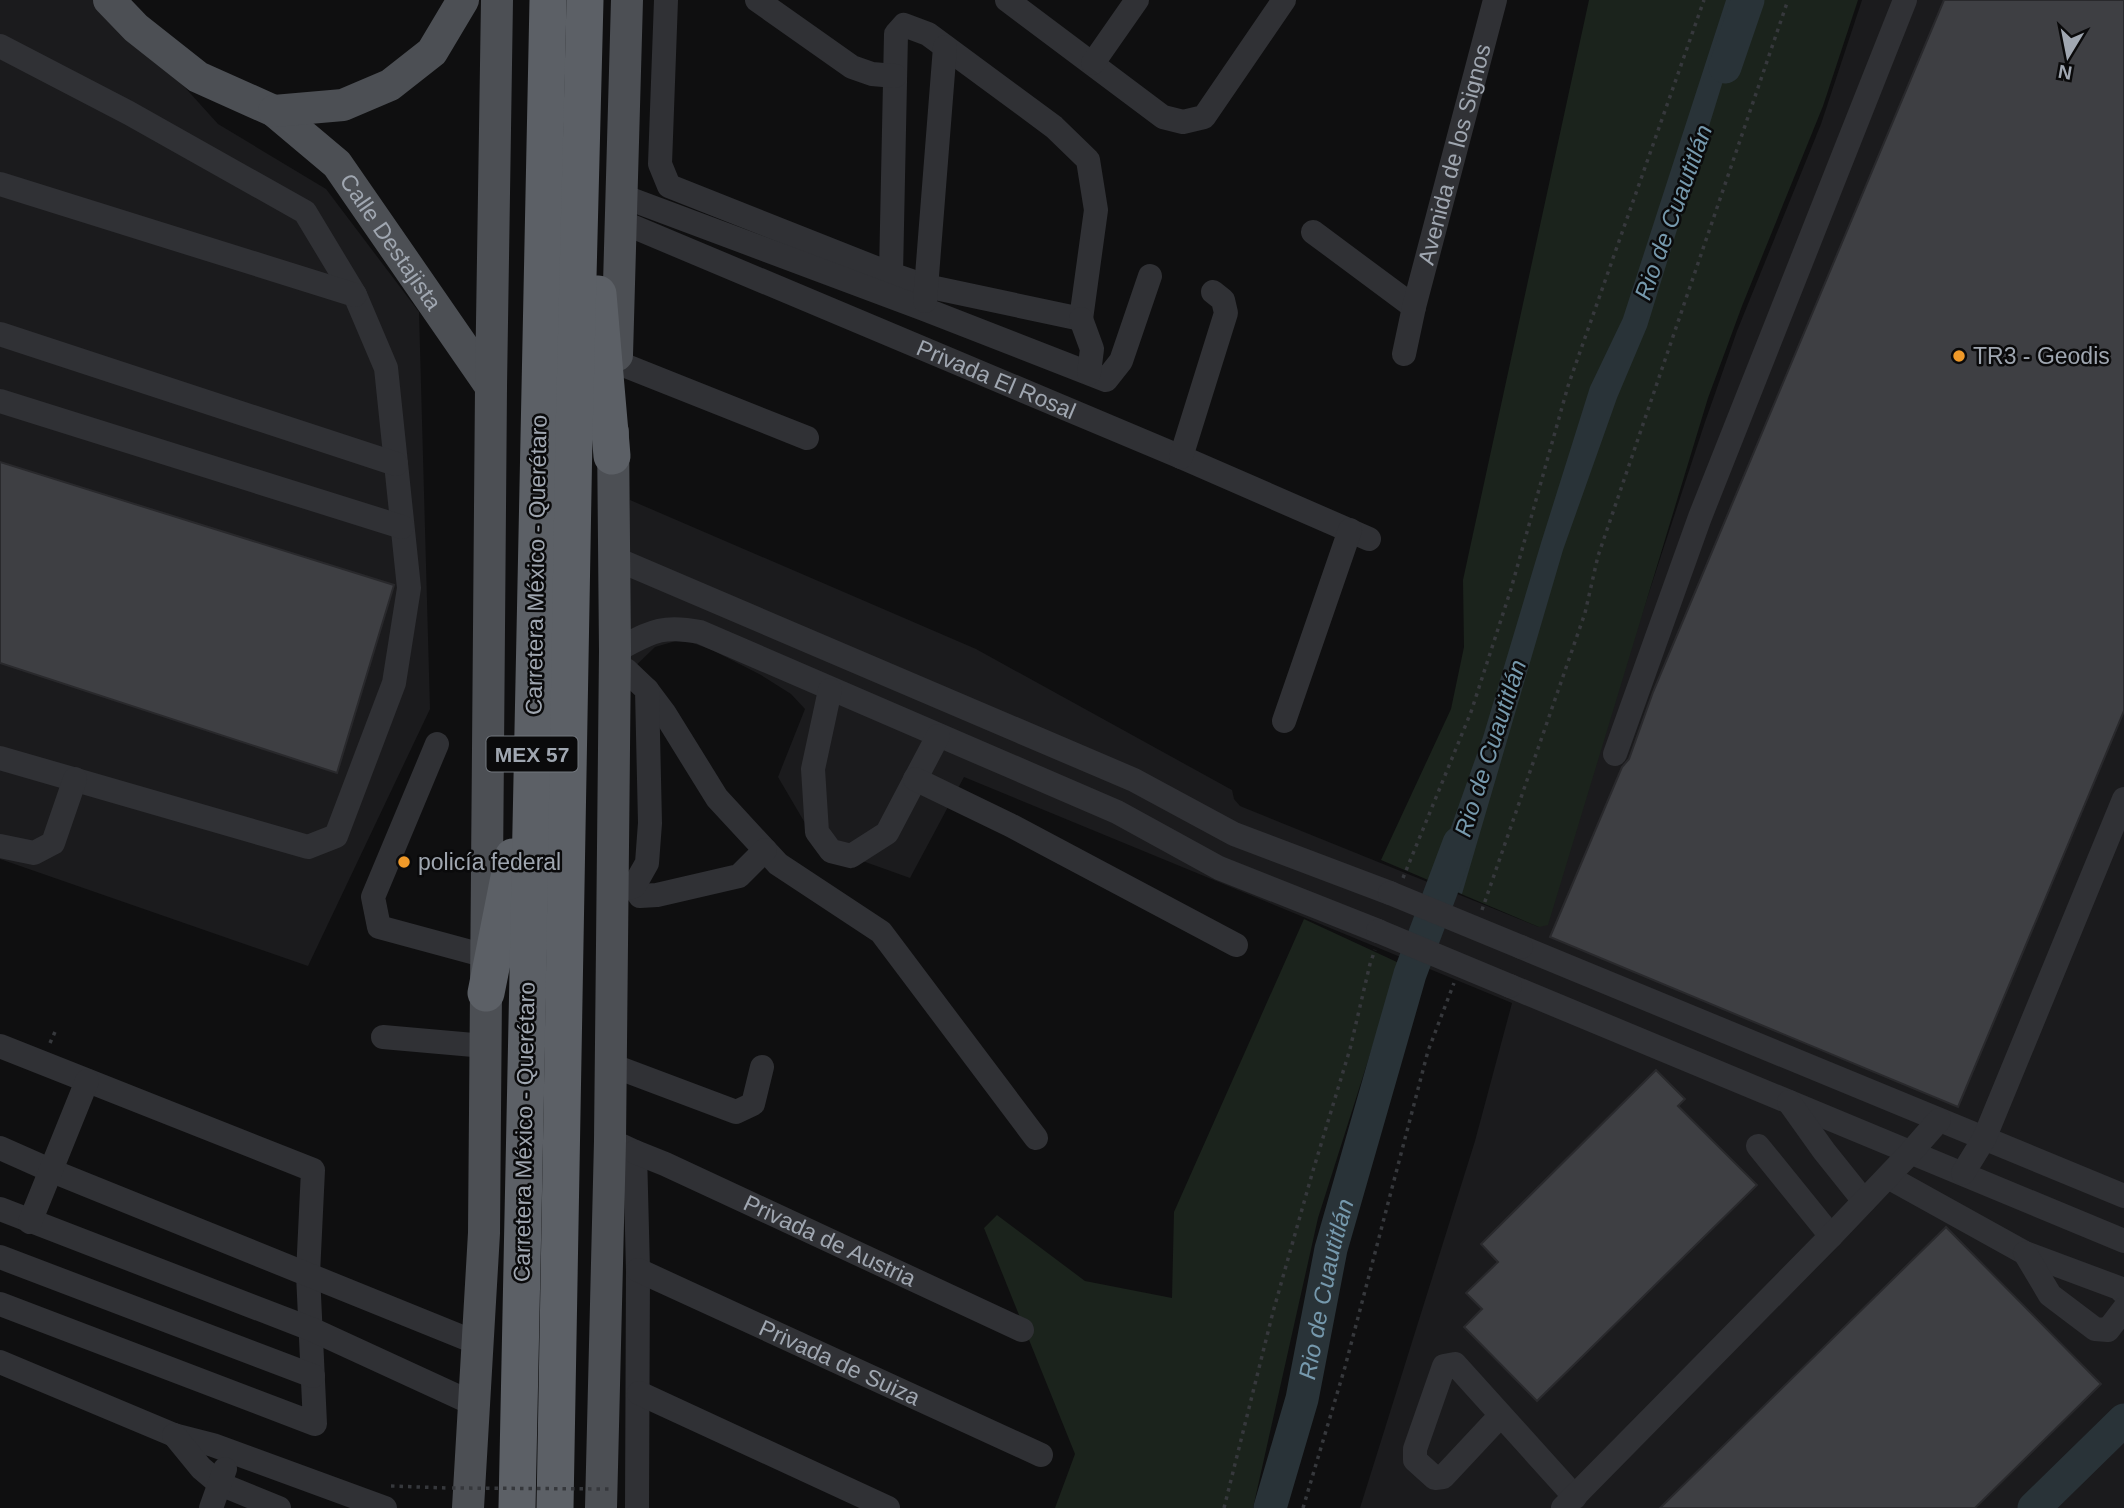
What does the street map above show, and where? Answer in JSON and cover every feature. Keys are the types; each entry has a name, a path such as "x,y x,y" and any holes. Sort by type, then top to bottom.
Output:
{"highway":[{"name":"Carretera México - Querétaro","path":"517,1508 548,0"},
{"name":"Carretera México - Querétaro","path":"555,1508 574,435 585,0"},
{"path":"583,118 612,456"},
{"path":"485,993 531,781"}],"main road":[{"name":"Calle Destajista","path":"109,0 136,28 198,77 274,111 337,164 491,387"},
{"name":"Calle Destajista","path":"274,111 343,105 390,85 432,52 463,0"},
{"path":"460,1498 474,1404 484,1233 497,0"},
{"path":"606,1499 623,1147 611,1065 623,889 614,658 612,456 627,0"}],"street":[{"path":"666,0 660,164 669,186 891,274 925,297 1106,380 1121,361 1150,276"},
{"path":"757,0 852,67 872,74 895,76"},
{"path":"1007,0 1163,117 1183,122 1204,117 1284,0"},
{"path":"1093,63 1137,0"},
{"name":"Avenida de los Signos","path":"1404,354 1495,0"},
{"path":"1615,754 1700,517 1905,0"},
{"path":"891,274 896,34 904,25 928,34 1054,127 1088,160 1096,210 1081,319 1092,349 1089,373"},
{"path":"0,46 129,113 305,212 355,295 386,368 409,588 394,683 336,836 308,847 0,758"},
{"path":"925,297 945,47"},
{"path":"0,184 355,295"},
{"path":"622,209 925,297 1081,319"},
{"name":"Privada El Rosal","path":"622,209 1359,535 1284,721"},
{"path":"1313,232 1414,307"},
{"path":"1181,457 1226,313 1223,300 1213,292"},
{"path":"0,334 396,464"},
{"path":"616,362 807,438"},
{"path":"0,401 402,527"},
{"path":"614,558 1133,780 1234,834 1396,886 1521,947 2124,1196"},
{"path":"679,628 693,592"},
{"path":"1036,1138 881,932 778,864 717,798 665,714 647,690 614,658 655,631 679,628 700,632 1117,812 1219,868 2124,1241"},
{"path":"806,679 819,645"},
{"path":"865,704 878,672"},
{"path":"647,690 650,823 647,863 623,889 640,896 657,895 739,876 765,850"},
{"path":"830,690 813,769 817,832 831,851 850,856 887,833 937,736"},
{"path":"437,744 373,897 379,927 486,956"},
{"path":"1066,791 1081,757"},
{"path":"0,846 34,853 53,843 75,779"},
{"path":"915,779 1010,825 1236,945"},
{"path":"1962,1174 1984,1139 2124,799"},
{"path":"383,1037 485,1046"},
{"path":"0,1046 313,1170 308,1274 315,1424 0,1304"},
{"path":"611,1065 736,1111 753,1104 762,1068"},
{"path":"30,1222 87,1081"},
{"path":"1788,1101 1824,1152 1864,1201"},
{"path":"1501,1415 1569,1502 1831,1236 1939,1120"},
{"path":"1758,1146 1831,1236"},
{"path":"623,1147 638,1270 637,1508"},
{"name":"Privada de Austria","path":"623,1147 1022,1330"},
{"path":"0,1148 477,1343"},
{"path":"1888,1177 2025,1253 2119,1288 2124,1293"},
{"path":"0,1209 311,1329 474,1404"},
{"path":"2025,1253 2050,1295 2095,1329 2108,1329 2124,1309"},
{"path":"0,1257 313,1376"},
{"name":"Privada de Suiza","path":"638,1270 1041,1455"},
{"path":"0,1362 174,1435 387,1497"},
{"path":"639,1393 888,1508"},
{"path":"174,1435 201,1468 220,1484 265,1505"},
{"path":"211,1508 220,1484 251,1459"},
{"path":"251,1459 265,1505"}],"path":[{"path":"1396,886 1468,721 1511,589 1568,387 1703,0"},
{"path":"1480,915 1585,613 1598,556 1788,0"},
{"path":"1224,1508 1273,1312 1350,1049 1378,935"},
{"path":"1303,1508 1345,1367 1428,1051 1457,976"},
{"path":"387,1497 606,1499"}],"shaded area":[{"path":"0,0 106,0 218,124 326,189 419,312 430,709 308,966 0,859"},
{"path":"1589,0 1858,0 1823,106 1708,398 1548,925 1539,927 1381,860 1451,709 1464,647 1463,580"},
{"path":"1862,0 2124,0 2124,1508 1360,1508 1475,1141 1512,1003 964,777 910,878 857,859 851,869 822,852 778,777 805,709 791,694 761,675 690,642 676,641 655,647 622,679 630,500 976,649 1232,790 1234,799 1240,806 1539,927 1705,422 1737,331 1821,124"},
{"path":"1304,919 1399,963 1318,1218 1253,1508 1055,1508 1075,1454 984,1228 997,1215 1085,1281 1172,1298 1174,1212"}],"water":[{"path":"1726,0 1748,0 1647,327 1617,398 1563,550 1462,894 1432,881 1483,737 1590,387 1623,318"}],"building":[{"name":"TR3 - Geodis","path":"1944,0 2124,0 2124,711 1958,1107 1550,937 1622,767 1629,759 1653,692"},
{"path":"0,462 394,585 337,773 0,663"},
{"path":"1656,1070 1685,1099 1678,1106 1757,1185 1537,1401 1464,1327 1482,1309 1466,1293 1498,1262 1481,1244"},
{"path":"1946,1227 2101,1384 1975,1508 1660,1508"}],"waterway":[{"name":"Rio de Cuautitlán","path":"1725,67 1748,0"},
{"name":"Rio de Cuautitlán","path":"1270,1508 1302,1399 1331,1249 1410,974 1459,843"},
{"path":"2034,1508 2124,1420"}],"place":[{"name":"TR3 - Geodis","path":"1959,356"},
{"name":"policía federal","path":"404,862"}]}
